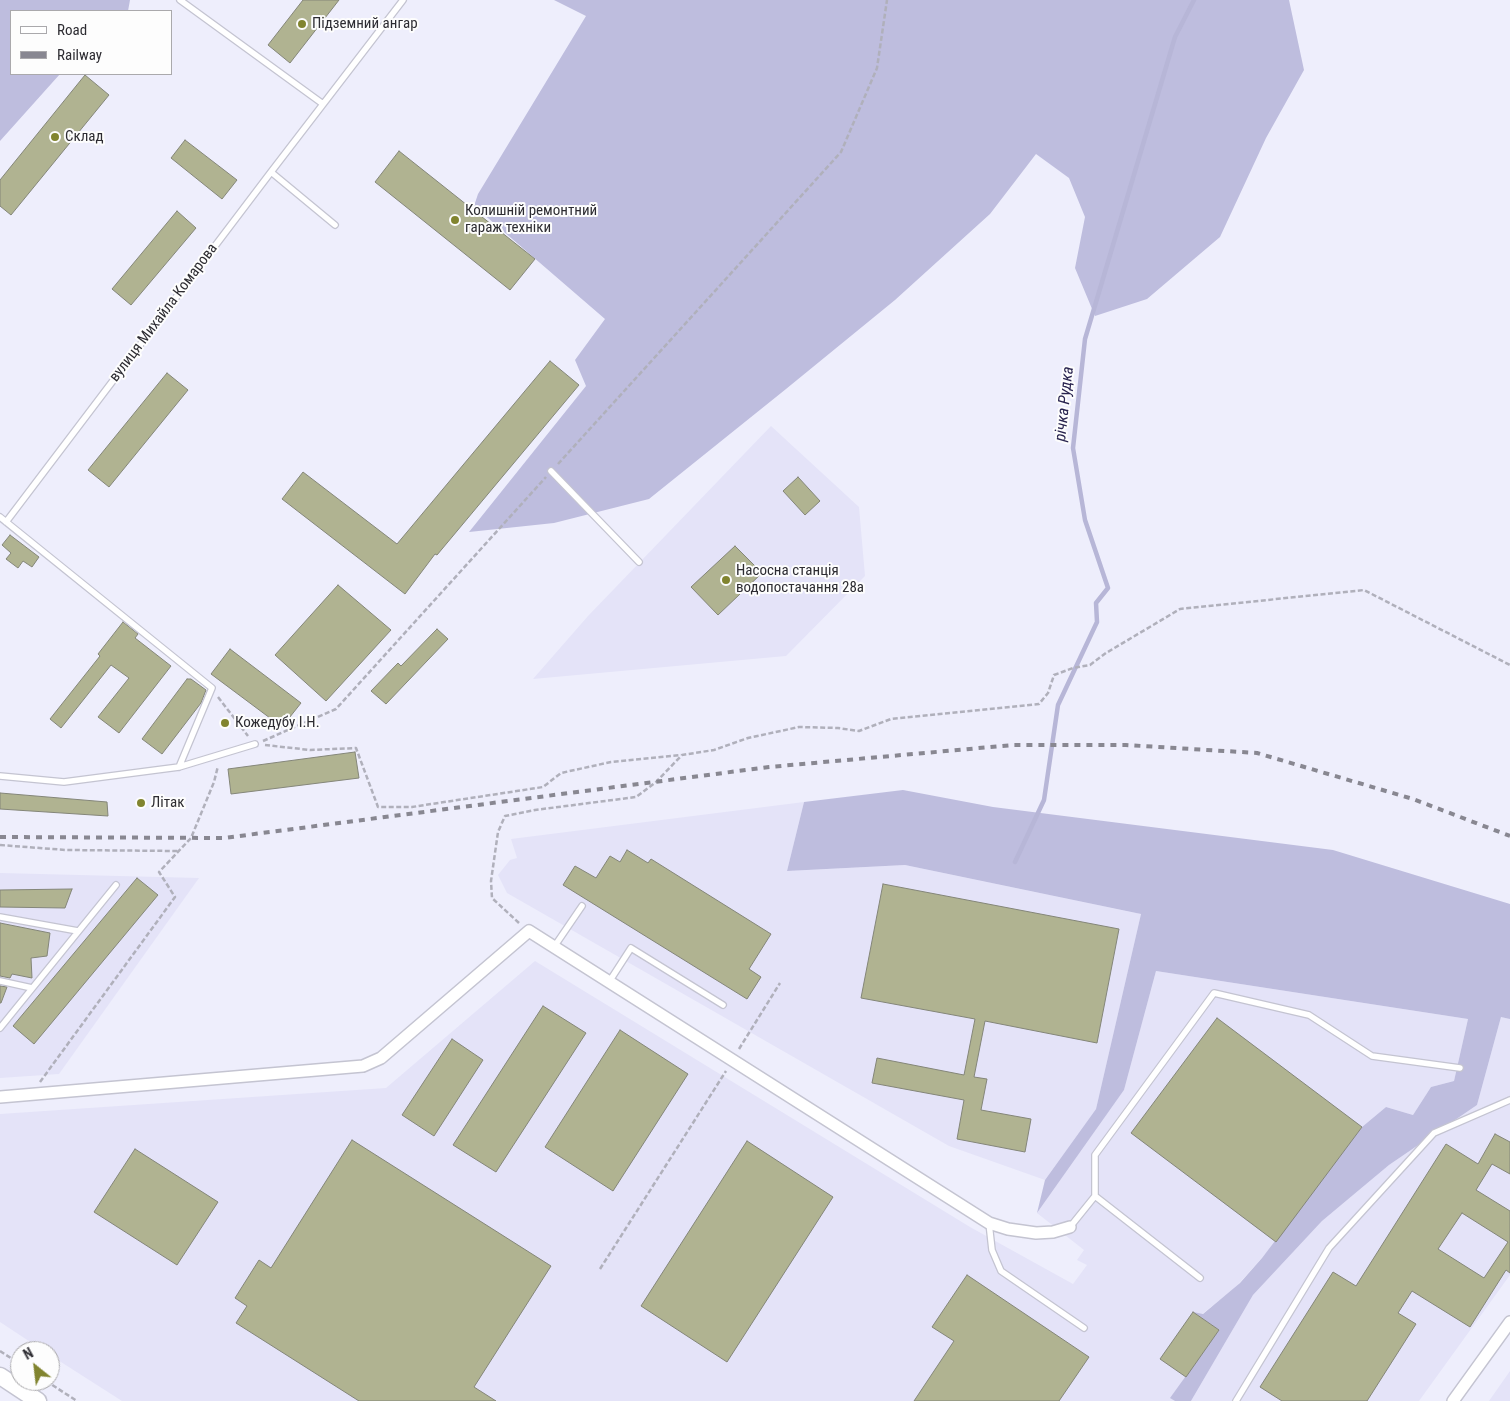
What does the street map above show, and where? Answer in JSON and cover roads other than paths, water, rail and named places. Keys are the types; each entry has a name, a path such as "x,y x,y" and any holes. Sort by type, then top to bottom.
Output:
{"main road":[{"path":"0,1376 38,1401"}],"street":[{"path":"0,1097 363,1066 381,1058 529,932 989,1223 1008,1229 1036,1233 1053,1232 1070,1227"},
{"path":"1453,1401 1510,1322"}],"lane":[{"path":"180,0 323,104"},
{"name":"вулиця Михайла Комарова","path":"6,522 403,0"},
{"path":"271,172 335,225"},
{"path":"551,471 639,562"},
{"path":"0,517 212,688 179,767"},
{"path":"0,776 64,782 179,767 254,744"},
{"path":"0,1028 116,885"},
{"path":"554,947 582,906"},
{"path":"0,917 78,931"},
{"path":"609,982 631,948 723,1005"},
{"path":"0,981 32,988"},
{"path":"1070,1227 1095,1196 1095,1155 1214,993 1309,1015 1372,1056 1460,1068"},
{"path":"1236,1401 1329,1248 1434,1134 1510,1100"},
{"path":"1095,1196 1200,1278"},
{"path":"989,1223 992,1250 1001,1271 1084,1328"}],"waterway":[{"name":"річка Рудка","path":"1015,862 1044,800 1058,705 1097,622 1096,603 1108,588 1085,520 1073,448 1085,339 1175,37 1194,0"}],"railway":[{"path":"0,837 224,838 769,767 1013,745 1126,745 1257,753 1413,799 1510,836"}],"place":[{"name":"Підземний ангар","path":"302,24"},
{"name":"Склад","path":"55,137"},
{"name":"Колишній ремонтний гараж техніки","path":"455,220"},
{"name":"Насосна станція водопостачання 28а","path":"726,580"},
{"name":"Кожедубу І.Н.","path":"225,723"},
{"name":"Літак","path":"141,803"}]}
